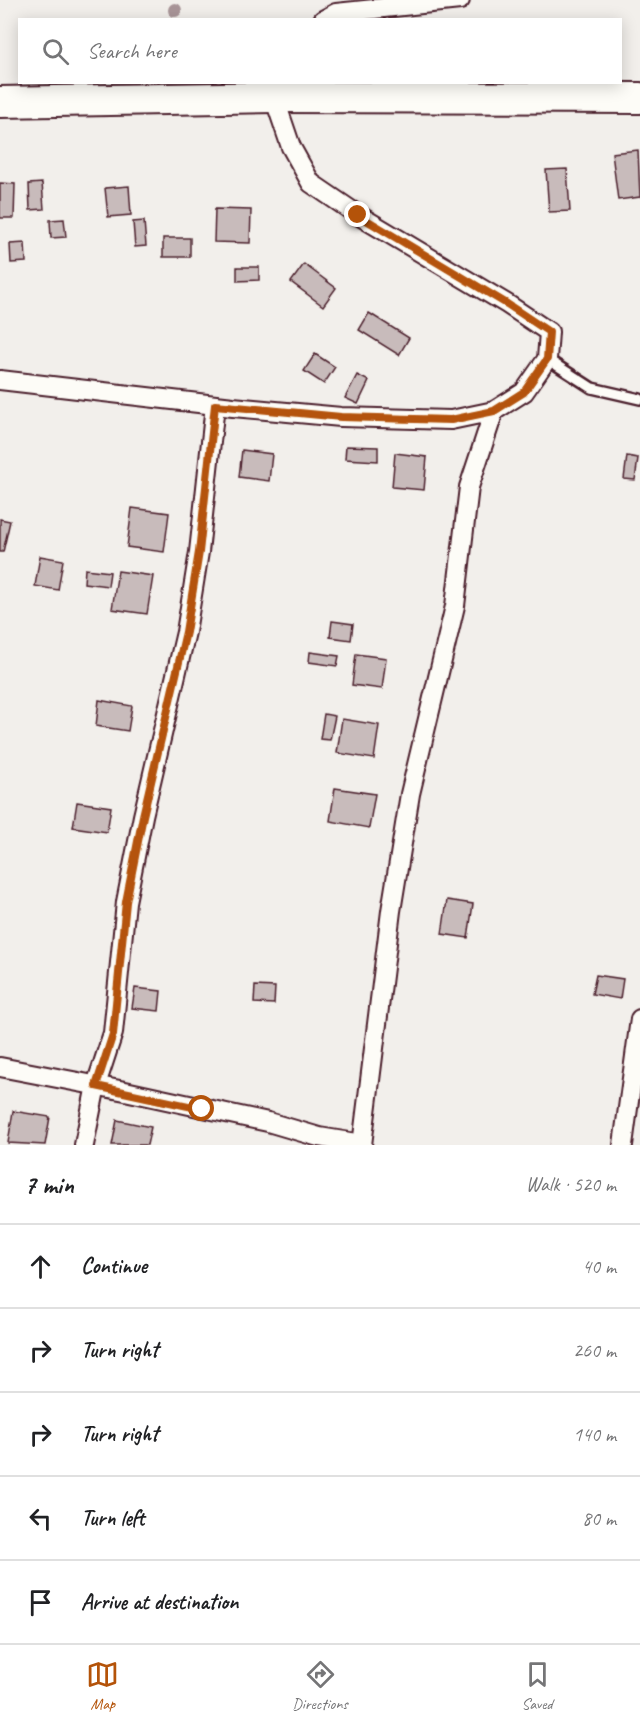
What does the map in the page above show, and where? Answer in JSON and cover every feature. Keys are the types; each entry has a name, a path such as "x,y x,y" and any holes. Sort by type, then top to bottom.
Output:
{"main road":[{"path":"0,102 277,90 640,98"}],"street":[{"path":"327,18 336,13 460,0"},
{"path":"0,380 341,417 451,420 494,411 524,392 547,359 549,332 507,304 358,215 311,183 291,147 277,90"},
{"path":"84,1145 96,1086 113,1034 126,902 143,816 186,632 199,552 215,405"},
{"path":"0,1067 268,1122 319,1137 362,1145 391,911 410,794 455,606 469,487 494,411"},
{"path":"622,1145 640,1019"}],"lane":[{"path":"547,359 592,388 640,399"}],"building":[{"path":"638,150 640,197 618,200 612,153"},
{"path":"567,169 570,211 549,212 546,170"},
{"path":"0,183 15,184 14,218 0,218"},
{"path":"42,183 44,209 30,210 29,184"},
{"path":"129,186 131,215 108,217 105,188"},
{"path":"215,209 251,210 250,243 214,242"},
{"path":"64,219 66,237 51,238 50,220"},
{"path":"144,221 146,246 135,247 133,222"},
{"path":"163,238 190,238 190,257 163,257"},
{"path":"25,243 26,262 11,263 10,244"},
{"path":"304,264 336,288 323,306 291,282"},
{"path":"237,267 259,267 259,280 237,281"},
{"path":"369,313 409,338 399,355 359,330"},
{"path":"315,354 335,367 324,384 304,371"},
{"path":"357,375 369,381 358,404 345,398"},
{"path":"346,446 378,447 378,461 345,459"},
{"path":"242,450 272,454 269,481 239,477"},
{"path":"395,453 427,457 424,490 392,487"},
{"path":"627,456 638,458 635,480 624,479"},
{"path":"132,508 169,513 164,552 127,547"},
{"path":"0,519 10,521 3,552 0,552"},
{"path":"40,556 63,560 58,590 35,586"},
{"path":"85,569 110,572 108,586 84,583"},
{"path":"118,571 153,576 147,614 112,609"},
{"path":"332,621 353,624 351,640 330,637"},
{"path":"310,652 339,656 337,666 309,662"},
{"path":"356,654 386,658 382,689 352,685"},
{"path":"99,700 132,706 128,731 96,726"},
{"path":"324,714 335,716 330,740 320,739"},
{"path":"342,719 379,725 374,759 337,753"},
{"path":"335,788 375,794 369,828 330,821"},
{"path":"77,802 111,807 107,832 73,827"},
{"path":"447,900 473,904 468,938 442,934"},
{"path":"596,975 623,979 620,999 592,994"},
{"path":"255,986 275,987 274,1004 254,1003"},
{"path":"135,988 161,991 159,1011 132,1008"},
{"path":"13,1111 50,1117 45,1145 8,1143"},
{"path":"117,1120 151,1127 147,1145 112,1145"}],"route":[{"path":"202,1109 96,1086 113,1034 126,902 143,816 186,632 199,552 215,405 341,417 451,420 494,411 524,392 547,359 549,332 507,304 358,215"}]}
